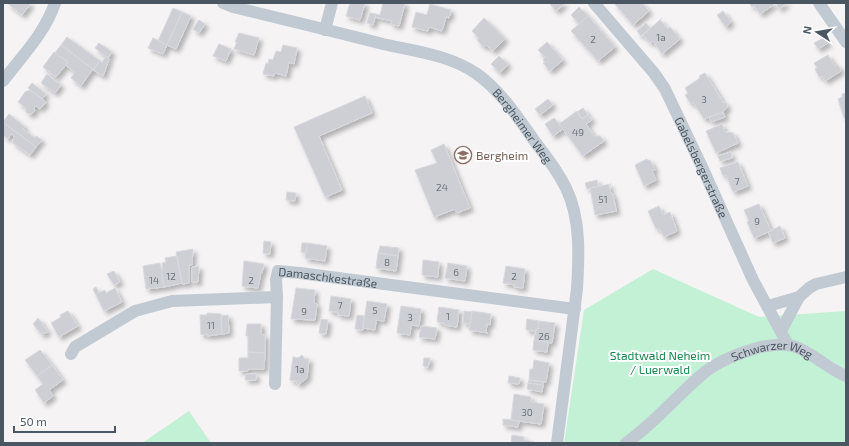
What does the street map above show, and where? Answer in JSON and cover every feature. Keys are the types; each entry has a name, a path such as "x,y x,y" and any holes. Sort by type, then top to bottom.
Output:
{"street":[{"path":"3,81 42,30 55,3"},
{"name":"Bergheimer Weg","path":"223,3 233,7 452,61 477,74 498,91 558,173 570,198 576,219 579,271 557,443"},
{"path":"325,30 332,3"},
{"name":"Gabelsbergerstraße","path":"594,3 654,73 665,89 753,280 788,345"},
{"path":"819,3 846,42"},
{"name":"Damaschkestraße","path":"71,354 75,347 135,311 172,301 276,297 276,280 278,271 575,310"},
{"path":"781,331 799,297 809,288 816,284 846,277"},
{"path":"275,384 276,297"},
{"path":"768,306 799,297"},
{"name":"Schwarzer Weg","path":"626,443 640,433 706,372 730,358 748,351 776,344 788,345 803,350 836,372 846,376"}],"green space":[{"name":"Stadtwald Neheim / Luerwald","path":"653,269 759,317 846,311 846,443 564,443 584,310"},
{"path":"189,411 211,443 142,443"}],"building":[{"path":"7,3 31,3 22,15"},
{"path":"350,3 365,3 360,20 346,16"},
{"path":"383,3 405,3 399,26 391,24 392,21 375,17 376,14 380,15"},
{"path":"549,3 565,3 556,11"},
{"path":"614,3 642,3 649,11 633,25"},
{"path":"749,3 776,3 760,14 754,5 752,7"},
{"path":"776,3 787,3 779,9"},
{"path":"430,4 451,10 449,18 446,17 442,31 429,27 428,31 412,27 416,12 427,15"},
{"path":"579,7 588,16 579,24 571,15"},
{"path":"173,8 182,12 167,45 158,41"},
{"path":"723,11 731,22 726,27 717,15"},
{"path":"182,12 191,16 176,49 167,45"},
{"path":"370,13 376,14 373,25 367,23"},
{"path":"588,16 615,47 598,61 571,31"},
{"path":"484,18 505,39 493,51 486,45 484,47 477,40 479,38 472,31"},
{"path":"662,18 660,20 668,29 670,27 680,39 662,54 653,41 650,43 643,35"},
{"path":"199,20 205,24 199,33 193,29"},
{"path":"646,23 650,28 641,36 637,31"},
{"path":"239,33 259,38 254,55 234,49"},
{"path":"67,37 100,61 93,69 61,45"},
{"path":"825,37 828,43 818,49 814,43"},
{"path":"153,38 167,45 163,54 148,48"},
{"path":"547,42 563,60 550,71 543,63 545,62 543,60 545,57 538,50"},
{"path":"99,43 112,52 108,58 95,48"},
{"path":"219,44 231,49 226,61 213,56"},
{"path":"61,45 93,69 81,86 71,78 75,72 65,65 68,62 55,53"},
{"path":"283,45 297,48 294,64 289,62 286,76 275,73 274,76 263,74 266,63 268,64 269,59 273,60 276,51 281,52"},
{"path":"54,52 68,62 56,77 43,67"},
{"path":"828,55 835,66 838,65 841,71 825,81 822,76 819,77 814,63"},
{"path":"106,56 109,59 103,76 93,70 100,61 102,63"},
{"path":"499,56 508,64 500,73 491,64"},
{"path":"705,73 723,102 727,104 727,108 723,112 704,119 693,102 691,104 685,95 688,93 685,88"},
{"path":"47,74 61,85 55,93 41,83"},
{"path":"32,83 46,94 42,99 28,88"},
{"path":"30,90 46,102 40,109 36,106 34,108 35,111 32,114 26,112 26,108 18,102 25,92"},
{"path":"846,93 846,117 844,118 838,99 842,97 842,94"},
{"path":"365,96 372,113 319,136 342,190 325,197 294,127"},
{"path":"548,99 553,105 540,115 535,109"},
{"path":"583,108 588,115 582,119 577,112"},
{"path":"577,111 582,119 588,115 592,120 586,124 594,136 600,136 604,141 583,156 559,124"},
{"path":"723,112 725,117 711,122 709,117"},
{"path":"9,114 25,127 23,129 35,138 36,136 42,140 36,147 3,122"},
{"path":"554,118 563,129 553,136 545,124"},
{"path":"3,122 36,147 30,155 13,143 15,137 11,134 8,139 3,135"},
{"path":"722,124 725,132 733,133 738,143 716,153 706,131"},
{"path":"444,144 470,208 457,213 455,209 434,217 415,170 437,163 431,150"},
{"path":"731,152 732,158 720,161 718,156"},
{"path":"647,159 648,161 650,160 655,170 652,171 656,180 644,186 635,165"},
{"path":"738,162 748,186 733,192 726,175 723,176 720,168"},
{"path":"597,180 598,186 587,189 585,183"},
{"path":"611,184 609,185 611,194 613,194 617,211 595,215 590,188"},
{"path":"287,192 296,193 295,201 286,200"},
{"path":"759,204 771,231 754,238 747,222 749,221 744,210"},
{"path":"659,206 663,215 670,212 677,231 664,237 659,228 656,229 648,211"},
{"path":"780,226 785,238 773,243 768,232"},
{"path":"264,241 271,242 270,254 263,253"},
{"path":"302,243 307,243 306,253 301,252"},
{"path":"307,243 327,246 325,261 305,258"},
{"path":"380,246 399,248 398,256 378,253"},
{"path":"193,249 192,265 189,265 189,283 182,284 176,252"},
{"path":"378,253 398,256 396,271 376,268"},
{"path":"177,256 182,283 164,287 161,270 163,269 162,263 166,262 165,258"},
{"path":"423,260 439,262 438,277 422,275"},
{"path":"244,261 264,264 258,288 242,286"},
{"path":"160,263 164,287 146,289 143,266"},
{"path":"448,263 467,266 465,281 445,278"},
{"path":"199,266 198,282 192,282 192,267"},
{"path":"506,266 525,269 523,288 514,287 515,285 503,283"},
{"path":"114,271 120,282 114,285 107,274"},
{"path":"96,287 99,293 105,290 106,293 115,288 122,302 104,311 93,289"},
{"path":"296,288 315,290 314,303 317,304 315,320 291,319"},
{"path":"331,296 351,299 349,316 338,315 338,312 329,311"},
{"path":"367,301 387,304 384,321 376,320 375,330 363,328"},
{"path":"401,306 421,309 419,326 411,325 410,335 397,333"},
{"path":"439,307 459,310 457,327 444,325 444,323 437,322"},
{"path":"68,311 78,326 59,337 51,323 61,317 60,315"},
{"path":"464,311 472,312 470,324 463,323"},
{"path":"472,311 491,314 490,325 487,324 486,332 488,333 469,330"},
{"path":"207,313 221,314 222,334 207,336 207,334 201,335 200,315 207,315"},
{"path":"228,315 229,333 222,334 221,316"},
{"path":"357,315 364,316 363,330 355,329"},
{"path":"38,318 48,332 42,334 43,336 33,324"},
{"path":"321,319 328,320 326,334 319,333"},
{"path":"527,319 539,321 538,329 535,331 526,330"},
{"path":"539,321 555,323 552,343 534,340"},
{"path":"247,324 261,324 261,335 265,335 265,353 248,352 248,336 246,336"},
{"path":"421,326 437,328 435,339 419,337"},
{"path":"534,340 548,342 547,352 533,350"},
{"path":"40,350 52,365 37,376 25,360"},
{"path":"248,352 265,353 264,369 248,369 248,371 239,371 239,358 248,358"},
{"path":"302,355 305,359 309,359 307,378 298,385 296,381 290,380 293,357 298,358"},
{"path":"424,358 430,358 428,367 423,366"},
{"path":"534,360 549,363 546,382 529,380 530,369 533,369"},
{"path":"52,365 63,380 49,390 53,396 44,403 35,390 43,384 37,376"},
{"path":"246,374 256,374 256,380 245,380"},
{"path":"509,376 520,378 519,384 508,383"},
{"path":"529,380 543,382 543,385 528,383"},
{"path":"528,383 543,385 542,392 527,389"},
{"path":"514,394 531,397 531,402 544,404 541,424 511,420"},
{"path":"503,419 519,421 518,427 503,425"},
{"path":"512,435 524,437 524,440 538,443 511,443"}],"place":[{"name":"Bergheim","path":"463,155"}]}
